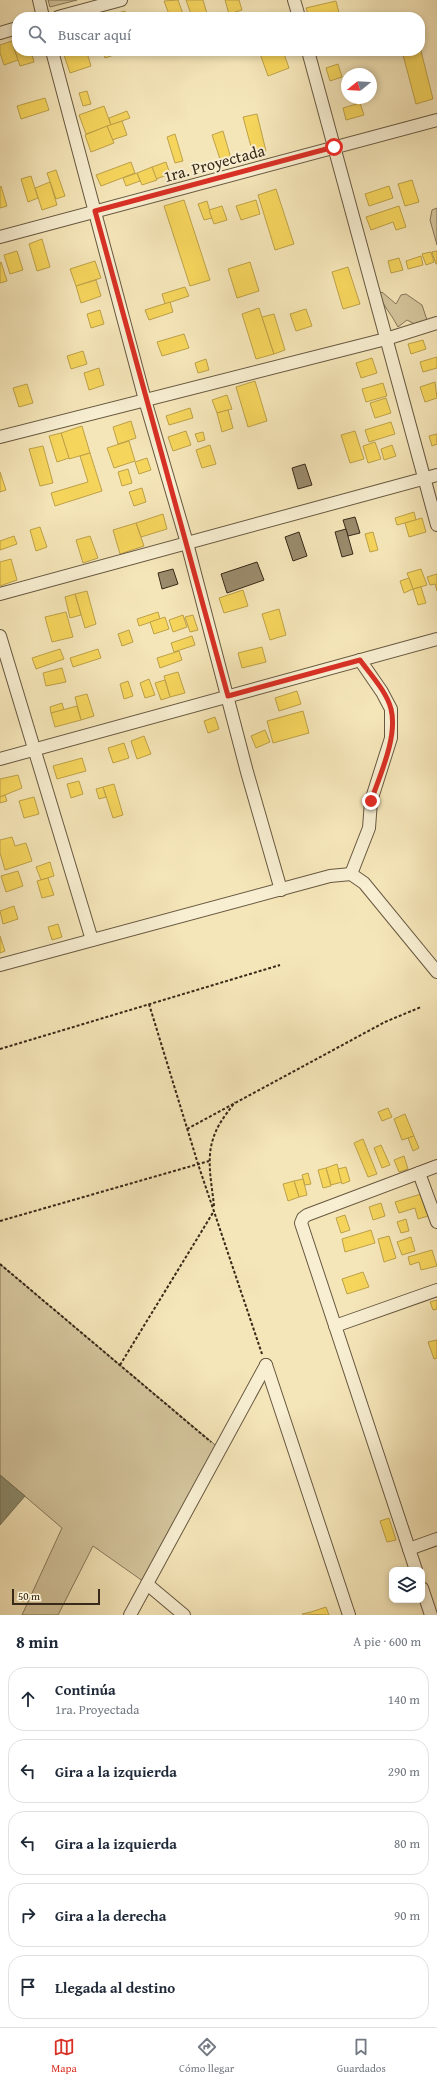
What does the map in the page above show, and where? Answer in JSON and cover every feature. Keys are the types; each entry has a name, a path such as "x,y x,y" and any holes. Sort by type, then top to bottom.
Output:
{"street":[{"path":"39,0 42,12"},
{"path":"77,12 121,0"},
{"path":"294,0 298,12"},
{"path":"0,33 12,29"},
{"path":"53,56 145,400 187,543 247,772 281,890"},
{"path":"309,56 437,525"},
{"name":"1ra. Proyectada","path":"0,237 437,120"},
{"path":"0,437 386,338 437,323"},
{"path":"0,594 437,475"},
{"path":"0,636 92,940"},
{"path":"0,759 437,639"},
{"path":"351,874 369,828 371,801 391,738 391,709 382,692 360,660"},
{"path":"0,965 330,876 351,874 364,883 437,972"},
{"path":"415,1567 302,1228 302,1218 437,1166"},
{"path":"419,1173 437,1222"},
{"path":"335,1326 437,1290"},
{"path":"130,1615 266,1365"},
{"path":"266,1365 349,1615"},
{"path":"409,1548 437,1539"},
{"path":"147,1584 184,1615"},
{"path":"425,1597 431,1615"}],"path":[{"path":"0,1049 280,965"},
{"path":"149,1004 198,1164 266,1365"},
{"path":"187,1129 385,1022 421,1007"},
{"path":"120,1365 214,1211 209,1161 213,1139 220,1124 235,1102"},
{"path":"0,1221 209,1161"},
{"path":"0,1264 220,1449"}],"shaded area":[{"path":"48,0 77,0 50,7"},
{"path":"437,208 437,245 430,220 432,210"},
{"path":"382,292 396,304 401,295 406,294 422,305 428,323 420,327 407,320 398,327 379,295"},
{"path":"0,1264 220,1449 147,1584 93,1546 58,1615 22,1615 62,1528 0,1475"}],"building: Viviendas":[{"path":"178,0 182,12 168,12 164,1"},
{"path":"186,0 203,0 207,12 190,12"},
{"path":"225,0 239,0 242,10 228,12"},
{"path":"336,1 339,12 307,12 306,8"},
{"path":"12,41 12,56 17,56 18,60 4,65 0,53 0,45"},
{"path":"17,56 32,56 34,62 20,66"},
{"path":"64,56 88,56 91,66 70,73"},
{"path":"261,56 285,56 289,68 268,76"},
{"path":"403,56 422,56 433,99 416,104"},
{"path":"338,64 341,77 330,81 326,68"},
{"path":"87,91 91,104 83,106 79,93"},
{"path":"45,98 49,110 21,119 17,106"},
{"path":"360,104 364,115 346,120 343,108"},
{"path":"104,106 111,125 86,134 79,115"},
{"path":"127,111 130,118 111,125 109,118"},
{"path":"257,114 266,151 253,154 243,117"},
{"path":"122,121 127,135 112,140 107,126"},
{"path":"107,126 114,143 91,152 85,135"},
{"path":"223,131 232,162 222,165 212,135"},
{"path":"175,134 183,161 175,163 167,137"},
{"path":"131,162 135,173 101,186 96,175"},
{"path":"166,162 170,174 156,179 152,167"},
{"path":"152,167 157,180 142,185 137,173"},
{"path":"56,170 65,196 56,199 47,173"},
{"path":"137,173 140,181 126,186 123,178"},
{"path":"31,176 38,198 28,202 21,179"},
{"path":"412,180 419,202 405,206 398,184"},
{"path":"50,182 57,205 42,210 35,188"},
{"path":"1,186 7,206 0,208 0,187"},
{"path":"389,186 393,198 369,206 365,194"},
{"path":"276,189 294,244 275,250 258,195"},
{"path":"184,200 210,280 190,286 164,206"},
{"path":"256,200 260,214 241,220 236,206"},
{"path":"207,201 212,218 204,220 198,204"},
{"path":"222,206 227,220 214,224 209,210"},
{"path":"399,206 406,227 396,230 393,222 371,230 366,217"},
{"path":"42,239 50,267 37,271 29,244"},
{"path":"17,251 23,270 10,274 4,255"},
{"path":"437,251 437,264 436,264 432,252"},
{"path":"431,252 434,262 426,265 422,254"},
{"path":"421,256 423,265 408,269 406,261"},
{"path":"399,258 403,270 391,273 388,261"},
{"path":"95,261 101,278 76,286 70,269"},
{"path":"1,262 7,281 0,283 0,263"},
{"path":"250,262 259,291 237,298 228,269"},
{"path":"348,267 360,304 343,309 332,272"},
{"path":"96,280 101,296 81,303 76,286"},
{"path":"185,287 189,296 165,304 162,294"},
{"path":"170,302 173,312 149,320 145,310"},
{"path":"259,308 274,354 256,359 242,314"},
{"path":"306,309 312,326 296,331 290,314"},
{"path":"100,310 104,324 91,328 87,314"},
{"path":"274,314 285,350 274,354 262,317"},
{"path":"184,334 189,348 162,356 157,342"},
{"path":"423,340 426,349 411,354 408,344"},
{"path":"83,351 87,364 71,369 67,356"},
{"path":"437,357 437,368 423,372 420,362"},
{"path":"372,358 377,373 361,378 356,363"},
{"path":"206,359 209,370 198,373 195,363"},
{"path":"99,368 104,385 89,390 84,373"},
{"path":"255,381 267,421 248,427 236,387"},
{"path":"435,382 437,398 425,402 420,387"},
{"path":"383,383 387,396 366,402 362,389"},
{"path":"27,384 33,403 19,407 13,388"},
{"path":"227,395 232,409 217,413 212,400"},
{"path":"386,398 391,413 375,418 370,403"},
{"path":"190,408 193,418 169,425 166,416"},
{"path":"228,410 233,428 222,432 217,413"},
{"path":"131,421 136,438 118,444 113,427"},
{"path":"391,422 395,434 369,442 365,430"},
{"path":"82,426 90,453 69,459 61,433"},
{"path":"186,431 191,445 173,451 168,437"},
{"path":"355,431 364,459 350,463 341,435"},
{"path":"203,432 205,440 198,442 195,434"},
{"path":"61,433 69,458 57,462 49,436"},
{"path":"437,434 437,444 432,446 429,436"},
{"path":"129,441 135,461 114,468 107,448"},
{"path":"375,442 381,459 368,463 363,446"},
{"path":"210,445 216,464 202,468 196,450"},
{"path":"392,445 396,456 384,460 381,449"},
{"path":"43,446 53,483 40,486 29,449"},
{"path":"90,453 102,491 55,506 51,493 88,482 80,456"},
{"path":"147,458 151,470 139,474 135,462"},
{"path":"128,469 132,483 122,486 118,472"},
{"path":"0,472 6,490 0,492"},
{"path":"142,488 146,502 134,506 129,492"},
{"path":"414,512 416,520 397,525 395,518"},
{"path":"163,514 167,529 141,537 136,523"},
{"path":"422,518 426,532 409,537 405,523"},
{"path":"136,523 144,546 120,554 113,530"},
{"path":"40,527 47,547 36,551 30,530"},
{"path":"373,532 378,550 370,552 365,534"},
{"path":"14,536 17,544 0,550 0,541"},
{"path":"90,536 98,558 83,563 76,540"},
{"path":"11,559 17,580 0,586 0,562"},
{"path":"421,569 427,585 413,589 407,573"},
{"path":"437,574 437,591 435,584 430,585 427,577"},
{"path":"409,578 413,589 404,593 400,581"},
{"path":"421,587 426,603 418,605 413,589"},
{"path":"243,590 248,606 224,613 219,598"},
{"path":"87,591 96,624 85,628 75,594"},
{"path":"75,594 81,615 70,618 65,597"},
{"path":"279,609 286,635 270,640 262,614"},
{"path":"66,612 73,637 52,642 45,617"},
{"path":"158,612 160,619 139,626 137,619"},
{"path":"183,615 187,627 173,632 169,620"},
{"path":"193,615 198,630 190,632 185,617"},
{"path":"165,617 169,629 154,634 150,622"},
{"path":"129,630 133,642 122,646 118,634"},
{"path":"192,636 195,645 174,652 171,643"},
{"path":"262,647 266,662 242,668 238,653"},
{"path":"60,649 64,659 36,669 32,658"},
{"path":"98,649 101,658 73,667 70,658"},
{"path":"179,651 182,660 160,668 157,658"},
{"path":"62,668 66,682 46,686 43,673"},
{"path":"178,672 185,693 170,697 164,676"},
{"path":"149,679 155,695 145,698 140,683"},
{"path":"165,680 170,697 161,700 155,683"},
{"path":"128,681 133,696 124,699 120,684"},
{"path":"297,691 301,704 279,711 275,698"},
{"path":"87,694 94,716 81,720 75,697"},
{"path":"62,703 64,710 51,713 50,707"},
{"path":"77,706 81,720 55,727 51,713"},
{"path":"303,711 309,733 273,743 267,721"},
{"path":"215,717 219,729 208,733 204,721"},
{"path":"265,730 270,742 256,748 251,736"},
{"path":"144,736 151,754 137,759 131,741"},
{"path":"124,743 129,758 113,763 108,748"},
{"path":"82,758 86,771 57,779 53,766"},
{"path":"18,775 22,788 0,797 0,779"},
{"path":"79,781 83,794 71,798 67,784"},
{"path":"114,784 123,815 113,818 103,787"},
{"path":"103,787 106,797 99,799 96,789"},
{"path":"5,795 7,801 0,803 0,797"},
{"path":"34,797 39,814 24,818 19,801"},
{"path":"12,837 15,846 26,843 32,861 5,870 0,853 0,840"},
{"path":"50,862 54,876 41,880 36,867"},
{"path":"18,871 23,886 6,892 1,876"},
{"path":"48,878 54,895 42,898 37,881"},
{"path":"14,906 18,919 3,924 0,911"},
{"path":"58,924 62,937 52,940 48,927"},
{"path":"0,936 5,951 0,953"},
{"path":"388,1108 392,1117 382,1121 378,1112"},
{"path":"405,1114 414,1136 402,1140 394,1119"},
{"path":"414,1136 419,1148 413,1151 408,1138"},
{"path":"363,1139 377,1174 368,1177 354,1143"},
{"path":"381,1145 390,1165 382,1168 374,1148"},
{"path":"404,1156 408,1169 399,1172 394,1160"},
{"path":"337,1164 342,1182 331,1185 326,1168"},
{"path":"346,1167 350,1181 342,1184 338,1169"},
{"path":"326,1168 331,1186 323,1188 318,1170"},
{"path":"308,1173 311,1184 305,1185 302,1175"},
{"path":"303,1179 307,1195 299,1197 294,1181"},
{"path":"294,1181 299,1197 288,1201 283,1184"},
{"path":"421,1194 428,1216 418,1219 415,1208 399,1213 395,1202"},
{"path":"381,1203 385,1216 373,1220 369,1207"},
{"path":"345,1215 350,1230 341,1233 336,1218"},
{"path":"406,1219 409,1231 401,1233 397,1222"},
{"path":"371,1230 375,1243 345,1252 342,1239"},
{"path":"389,1236 396,1258 384,1262 378,1239"},
{"path":"411,1237 415,1251 402,1255 397,1242"},
{"path":"432,1250 437,1266 421,1270 419,1262 410,1265 408,1257"},
{"path":"363,1272 369,1287 347,1294 342,1279"},
{"path":"437,1300 437,1309 433,1310 430,1302"},
{"path":"437,1340 437,1358 434,1359 428,1342"},
{"path":"389,1518 396,1540 387,1542 380,1521"},
{"path":"326,1607 329,1615 302,1614 311,1612"}],"building: Industria":[{"path":"0,1475 25,1496 0,1525"}],"building: Otros":[{"path":"305,464 312,485 298,489 292,468"},
{"path":"355,517 360,533 348,536 343,520"},
{"path":"346,529 353,554 342,557 335,532"},
{"path":"299,532 307,556 293,561 285,537"},
{"path":"257,562 264,580 227,593 221,574"},
{"path":"173,569 178,584 162,589 158,573"}],"route":[{"path":"334,147 95,211 145,400 187,543 228,696 360,660 382,692 391,709 391,738 371,801"}]}
